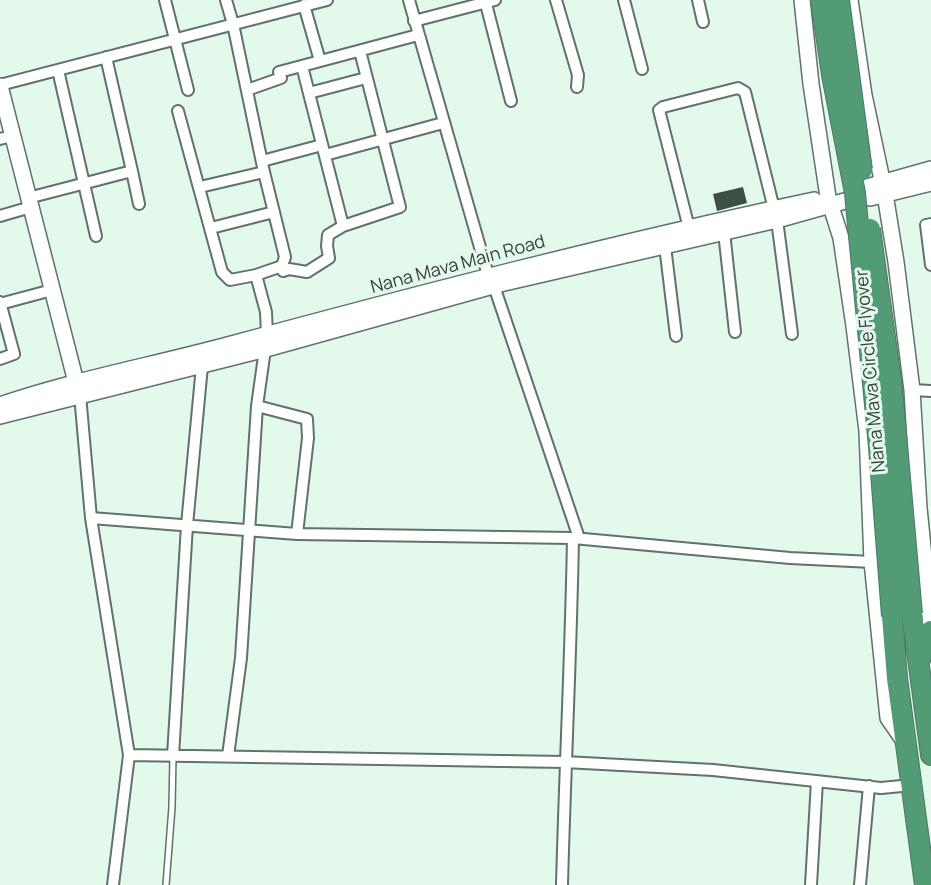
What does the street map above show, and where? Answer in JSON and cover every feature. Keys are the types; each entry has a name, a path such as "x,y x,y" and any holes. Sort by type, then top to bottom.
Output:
{"highway":[{"name":"Nana Mava Circle Flyover","path":"821,0 832,75 855,193 879,447 897,678 925,885"},
{"name":"Nana Mava Circle Flyover","path":"839,0 892,388 912,614 931,755"},
{"path":"918,664 931,629"}],"street":[{"path":"165,0 188,90"},
{"path":"178,111 225,277 230,280 256,275 282,266 284,248 226,0"},
{"path":"113,885 129,755 91,518 78,389 30,202 6,137 0,86 233,24 289,4 304,5 327,0"},
{"path":"409,0 443,123 491,281 576,538 565,762 562,885"},
{"path":"556,0 578,75 577,87"},
{"path":"624,0 642,69"},
{"path":"698,0 703,22"},
{"path":"802,0 811,84 829,201 841,238 867,430 872,562 888,718 906,744"},
{"path":"850,0 864,95 884,188 912,390 928,565 931,629"},
{"path":"414,21 488,1 511,101"},
{"path":"304,5 320,61"},
{"path":"246,90 302,66 418,35"},
{"path":"283,271 289,269 308,272 329,258 328,235 343,226 400,207 360,51"},
{"path":"106,57 139,204"},
{"path":"302,66 343,226"},
{"path":"58,70 96,236"},
{"path":"309,93 366,78"},
{"path":"689,228 659,110 663,107 738,88 745,92 776,214 792,334"},
{"path":"200,187 263,166 324,150 382,140 443,123"},
{"path":"884,188 931,169"},
{"path":"0,216 84,182 132,171"},
{"path":"884,188 931,183"},
{"name":"Nana Mava Main Road","path":"78,389 162,363 266,342 689,228 776,214 852,196 860,204 866,203 868,193 884,188"},
{"path":"211,228 274,212"},
{"name":"Nana Mava Main Road","path":"491,281 665,246 724,232 776,214"},
{"path":"931,224 926,225 931,265"},
{"path":"724,232 735,332"},
{"path":"665,246 676,336"},
{"path":"228,756 241,658 257,406 266,342 266,312 256,275"},
{"path":"0,358 14,354 0,303 52,290"},
{"name":"Nana Mava Main Road","path":"78,389 202,366 266,342"},
{"path":"173,756 187,525 202,366"},
{"path":"0,405 78,389"},
{"path":"0,416 78,389"},
{"path":"912,390 931,391"},
{"path":"257,406 307,419 308,438 297,534"},
{"path":"91,518 297,534 576,538 790,558 872,562"},
{"path":"129,755 565,762 712,770 869,786 912,785"},
{"path":"811,885 817,781"},
{"path":"860,885 869,786"}],"lane":[{"path":"166,885 173,756"}],"building":[{"path":"743,187 747,203 717,211 713,194"}]}
